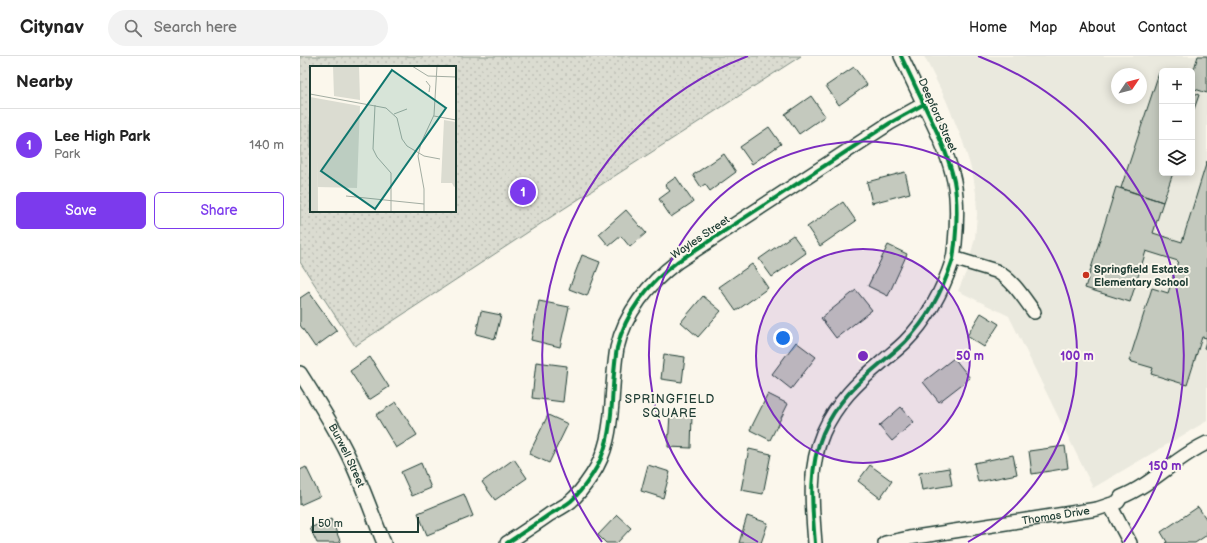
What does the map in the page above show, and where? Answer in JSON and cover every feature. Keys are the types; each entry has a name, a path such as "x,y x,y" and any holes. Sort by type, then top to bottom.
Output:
{"street":[{"name":"Deepford Street","path":"815,543 812,484 815,457 823,433 835,411 848,392 905,343 925,318 940,291 953,258 957,227 957,202 951,165 944,146 901,56"},
{"name":"Wayles Street","path":"507,543 571,501 593,474 608,439 615,362 621,335 635,306 658,278 677,262 890,123 924,104"},
{"path":"953,258 1002,274 1013,284 1034,312"},
{"name":"Burwell Street","path":"300,373 327,416 348,455 384,543"},
{"name":"Thomas Drive","path":"885,543 1081,512 1110,505 1118,502 1120,497 1134,492 1174,463 1207,443"},
{"path":"1110,505 1130,543"}],"shaded area":[{"path":"300,56 801,56 554,215 355,346 300,262"},
{"name":"Springfield Estates Elementary School","path":"924,56 1207,56 1207,421 1093,488 1009,316 958,291 966,272 975,238 977,215 973,175 963,142 946,100"}],"building":[{"path":"1198,56 1207,56 1207,93 1195,89 1194,68"},
{"path":"854,67 867,85 839,105 826,86"},
{"path":"1159,73 1159,176 1172,176 1163,202 1121,188"},
{"path":"1195,93 1199,95 1195,106"},
{"path":"811,96 825,116 799,134 785,114"},
{"path":"769,127 781,144 752,164 740,147"},
{"path":"724,154 736,172 710,191 705,184 701,187 693,175"},
{"path":"1207,161 1207,338 1202,337 1187,385 1151,374 1153,368 1129,361 1152,288 1168,293 1178,261 1146,251 1130,302 1085,288 1116,187 1163,202 1153,233 1182,242"},
{"path":"905,172 910,193 872,203 867,182"},
{"path":"676,177 693,202 671,217 659,199 670,191 665,185"},
{"path":"843,202 856,221 820,246 807,227"},
{"path":"626,210 646,233 630,247 621,236 609,246 599,234"},
{"path":"793,235 806,253 772,277 759,259"},
{"path":"888,245 907,254 888,296 868,286"},
{"path":"582,255 600,262 587,296 569,289"},
{"path":"752,264 768,288 736,311 719,287"},
{"path":"856,290 872,310 836,338 821,318"},
{"path":"309,292 337,331 315,347 300,325 300,298"},
{"path":"703,296 721,311 698,337 681,322"},
{"path":"539,301 569,307 560,347 531,340"},
{"path":"481,311 501,315 495,339 476,334"},
{"path":"981,313 999,324 984,347 967,336"},
{"path":"1207,338 1207,349 1204,348"},
{"path":"796,342 816,357 791,389 772,374"},
{"path":"664,354 685,357 682,382 661,379"},
{"path":"370,357 389,387 369,400 350,371"},
{"path":"954,358 970,378 939,402 923,382"},
{"path":"536,362 567,366 563,402 532,398"},
{"path":"768,394 788,404 770,440 750,430"},
{"path":"396,402 417,435 396,448 376,415"},
{"path":"901,407 914,422 892,441 879,426"},
{"path":"670,413 692,414 691,448 668,447"},
{"path":"548,415 568,424 549,463 529,454"},
{"path":"1065,446 1068,468 1032,474 1029,451"},
{"path":"749,449 771,454 763,494 741,490"},
{"path":"1013,455 1017,474 978,482 974,463"},
{"path":"514,459 527,478 495,500 482,482"},
{"path":"421,463 431,488 412,496 401,472"},
{"path":"648,465 670,472 663,498 641,491"},
{"path":"870,465 892,481 880,498 858,481"},
{"path":"306,467 320,496 300,505 300,470"},
{"path":"949,468 952,485 922,490 919,473"},
{"path":"464,494 473,516 427,535 418,513"},
{"path":"1198,507 1207,520 1207,535 1195,543 1165,543 1167,542 1161,532"},
{"path":"617,515 631,528 617,543 606,543 598,535"},
{"path":"747,516 768,523 761,543 739,543"},
{"path":"331,519 341,543 317,543 310,528"}],"cycle path":[{"path":"815,543 812,501 813,473 818,446 828,422 848,394 864,377 905,342 921,324 934,304 945,282 953,257 957,212 952,172 940,138 901,56"},
{"path":"507,543 571,501 582,489 597,467 609,431 615,362 621,335 632,311 657,279 677,262 890,123 924,104"}],"place":[{"name":"Lee High Park","path":"523,192"},
{"name":"Springfield Estates Elementary School","path":"1086,275"}],"district":[{"name":"SPRINGFIELD SQUARE","path":"670,406"}]}
